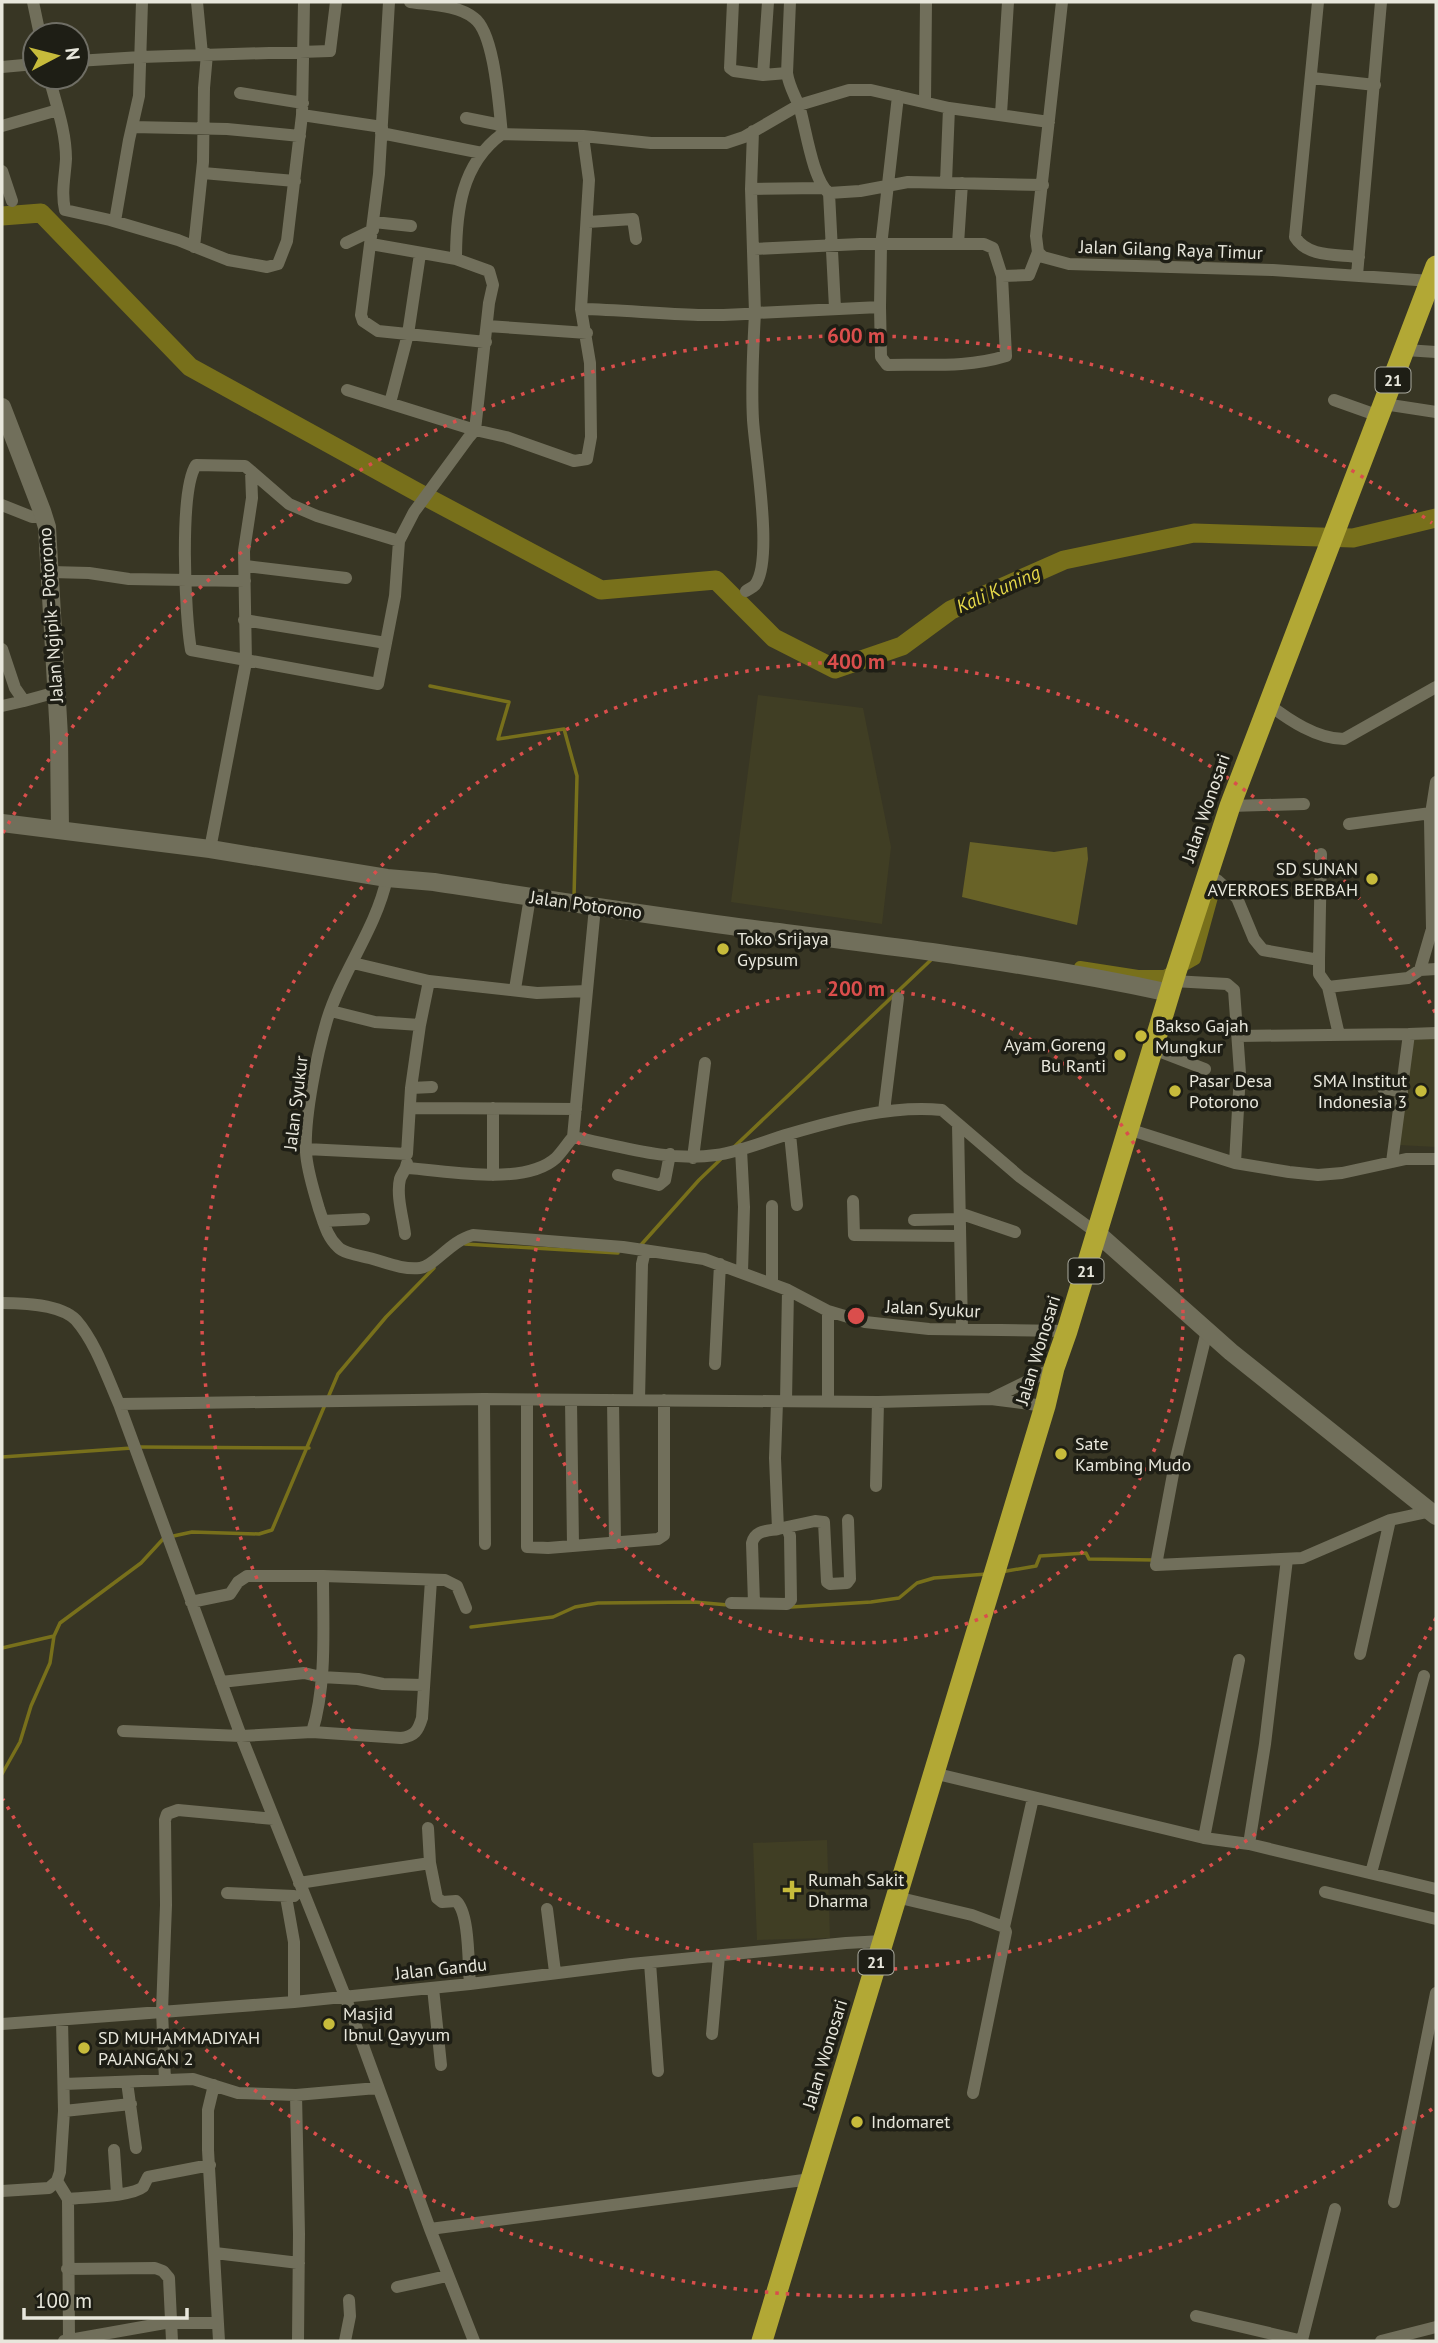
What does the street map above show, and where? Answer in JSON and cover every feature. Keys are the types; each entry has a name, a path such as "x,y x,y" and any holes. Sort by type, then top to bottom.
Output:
{"highway":[{"name":"Jalan Wonosari","path":"762,2341 1045,1406 1054,1368 1207,875 1230,806 1276,711 1320,572 1434,274"}],"street":[{"path":"33,2 37,21"},
{"path":"116,221 139,96 142,2"},
{"path":"194,247 202,173 205,54 197,2"},
{"path":"53,91 64,135 66,161 62,195 65,210 116,221 251,266 267,267 278,264 287,240 303,109 304,2"},
{"path":"91,60 205,54 327,52 332,48 336,2"},
{"path":"389,2 373,226 361,315 363,321 378,331 486,342"},
{"path":"411,2 463,12 476,19 481,24 493,65 501,130 482,153 465,183 459,203 456,259"},
{"path":"733,2 730,68 734,71 763,75 787,73"},
{"path":"763,75 768,2"},
{"path":"790,2 787,73 789,87 799,105 826,190 835,308"},
{"path":"925,102 926,2"},
{"path":"1001,114 1008,2"},
{"path":"1002,275 1028,275 1038,252 1036,236 1062,2"},
{"path":"1318,2 1295,237 1300,246 1310,251 1359,257"},
{"path":"1357,275 1381,2"},
{"path":"2,67 21,65"},
{"path":"1312,78 1375,85"},
{"path":"466,118 501,130 651,143 726,143 799,105 849,90 871,90 949,108 1049,122"},
{"path":"240,93 482,153"},
{"path":"754,249 832,245 881,246 958,244 989,245 996,253 1002,275 1006,356 984,363 964,365 883,363 881,246 898,96"},
{"path":"946,182 949,108"},
{"path":"2,126 58,110"},
{"path":"132,127 203,128 300,136"},
{"path":"746,591 755,585 761,571 763,520 751,375 755,313 751,189 753,131"},
{"path":"347,390 574,461 587,459 591,437 590,363 582,309 589,180 583,136"},
{"path":"2,171 12,201"},
{"path":"202,173 295,181"},
{"path":"751,189 860,191 908,182 1043,185"},
{"path":"958,244 962,183"},
{"path":"588,222 633,219 636,239"},
{"path":"346,243 373,226 411,226"},
{"path":"371,244 456,259 489,271 492,277 475,430 416,508 399,541 395,596 378,684 191,650 188,631 186,526 193,470 196,465 236,465 251,471 289,504 317,516 399,541"},
{"name":"Jalan Gilang Raya Timur","path":"1038,252 1043,257 1069,264 1357,275 1434,274"},
{"path":"390,403 408,334 420,254"},
{"path":"582,309 732,316 880,307"},
{"path":"487,326 587,333"},
{"path":"1405,350 1436,352"},
{"path":"1334,400 1382,410 1436,412"},
{"name":"Jalan Ngipik - Potorono","path":"2,407 44,517 51,572 60,830"},
{"path":"210,849 246,662 244,551 251,498 251,471"},
{"path":"251,498 275,492"},
{"path":"2,505 32,517 44,517"},
{"path":"246,566 346,578"},
{"path":"51,572 89,573 129,579 245,581"},
{"path":"244,620 387,643"},
{"path":"2,649 15,688 24,701"},
{"path":"1276,711 1301,726 1334,739 1344,739 1436,687"},
{"path":"2,706 57,692"},
{"path":"1420,970 1434,929 1431,813 1436,782"},
{"path":"1230,806 1304,804"},
{"path":"1349,824 1431,813"},
{"name":"Jalan Potorono","path":"2,823 210,849 387,878 1038,966 1174,978"},
{"path":"1321,855 1319,974 1328,987 1339,1035"},
{"path":"1207,875 1217,880 1237,898 1254,940 1263,950 1319,960"},
{"name":"Jalan Syukur","path":"387,878 367,935 331,1011 316,1069 306,1149 307,1163 327,1233 339,1250 413,1268 428,1266 451,1244 473,1235 624,1247 704,1259 772,1283 828,1311 865,1322 892,1326 1067,1331"},
{"path":"516,989 530,897"},
{"path":"406,1168 493,1175 527,1171 542,1167 555,1159 573,1137 595,907"},
{"path":"353,963 429,981 537,993 587,990"},
{"path":"1328,987 1408,978 1420,970 1436,970"},
{"path":"1174,978 1231,986 1234,990 1240,1073 1235,1163"},
{"path":"405,1234 399,1188 400,1178 406,1168 411,1088 429,981"},
{"path":"884,1111 898,998"},
{"path":"331,1011 375,1022 420,1025"},
{"path":"1238,1036 1436,1033"},
{"path":"1392,1162 1409,1034"},
{"path":"1153,1049 1205,1069"},
{"path":"694,1158 705,1063"},
{"path":"411,1088 432,1087"},
{"path":"1384,1088 1402,1092"},
{"path":"410,1108 576,1109"},
{"path":"493,1108 493,1175"},
{"path":"573,1137 694,1158 720,1155 790,1134 884,1111 925,1108 942,1110 1020,1177 1097,1233 1207,1331 1434,1513"},
{"path":"958,1125 962,1329"},
{"path":"1128,1129 1235,1163 1318,1175 1342,1173 1406,1159 1436,1159"},
{"path":"790,1134 797,1205"},
{"path":"306,1149 407,1154"},
{"path":"738,1149 744,1207 742,1272"},
{"path":"618,1175 659,1185 665,1180 670,1154"},
{"path":"853,1201 854,1235 960,1236"},
{"path":"772,1206 772,1283"},
{"path":"914,1220 961,1216 1015,1232"},
{"path":"323,1221 364,1219"},
{"path":"639,1400 644,1251"},
{"path":"715,1364 720,1264"},
{"path":"732,1604 790,1603 790,1536 783,1528 775,1458 782,1401 788,1290"},
{"path":"2,1303 33,1304 62,1312 75,1319 97,1353 120,1404 241,1736 345,1996 447,2276 474,2341"},
{"path":"828,1311 828,1402"},
{"path":"1207,1331 1176,1458 1156,1565 1302,1558 1390,1520 1434,1513"},
{"path":"991,1399 1054,1368"},
{"path":"120,1404 484,1399 828,1402 991,1399 1045,1406"},
{"path":"484,1399 485,1544"},
{"path":"613,1400 615,1543"},
{"path":"527,1401 527,1547 548,1548 658,1539 664,1535 664,1400"},
{"path":"571,1401 573,1545"},
{"path":"876,1486 878,1402"},
{"path":"754,1602 754,1535 815,1521 824,1522 827,1583 847,1583 850,1579 848,1520"},
{"path":"1360,1654 1390,1520"},
{"path":"1249,1844 1265,1744 1287,1559"},
{"path":"191,1602 230,1594 238,1582 247,1576 323,1576 445,1580 457,1586 466,1608"},
{"path":"312,1732 317,1716 321,1678 323,1576"},
{"path":"123,1731 241,1736 312,1732 401,1738 412,1736 418,1730 422,1718 431,1580"},
{"path":"1204,1838 1239,1660"},
{"path":"221,1682 304,1673 321,1678 424,1685"},
{"path":"1371,1873 1424,1676"},
{"path":"933,1773 1204,1838 1249,1844 1436,1889"},
{"path":"1004,1927 1033,1798"},
{"path":"165,2080 162,2011 167,1814 178,1810 274,1818"},
{"path":"428,1828 430,1863 437,1898 442,1902 456,1902 461,1908 466,1931 470,1984"},
{"path":"227,1892 286,1898 302,1889 430,1863"},
{"path":"1325,1892 1436,1919"},
{"path":"896,1897 972,1915 1007,1930 973,2093"},
{"path":"286,1898 294,1942 294,2002"},
{"path":"547,1909 555,1972"},
{"name":"Jalan Gandu","path":"2,2024 294,2002 470,1984 555,1972 846,1942 883,1941"},
{"path":"712,2034 719,1956"},
{"path":"650,1963 658,2071"},
{"path":"433,1988 442,2065"},
{"path":"1394,2202 1436,1993"},
{"path":"2,2191 49,2188 57,2181 64,2111 62,2020"},
{"path":"64,2084 192,2079 238,2093 296,2095 377,2088"},
{"path":"127,2082 136,2148"},
{"path":"214,2085 208,2110 219,2341"},
{"path":"296,2095 298,2341"},
{"path":"64,2111 131,2104"},
{"path":"114,2150 117,2194"},
{"path":"68,2199 135,2191 144,2186 148,2177 210,2165"},
{"path":"430,2229 811,2179"},
{"path":"57,2181 68,2199 66,2341 170,2323 218,2323"},
{"path":"1196,2316 1302,2341 1335,2208"},
{"path":"215,2253 299,2263"},
{"path":"67,2269 163,2271 169,2278 172,2341"},
{"path":"397,2287 447,2276"},
{"path":"345,2341 350,2316 349,2300"},
{"path":"1381,2341 1414,2337 1436,2327"}],"shaded area":[{"path":"758,695 863,708 891,847 882,924 731,902"},
{"path":"970,842 1054,852 1087,847 1088,859 1077,925 962,897"},
{"name":"SMA Institut Indonesia 3","path":"1413,1038 1436,1038 1436,1147 1399,1145"},
{"name":"Rumah Sakit Dharma","path":"827,1840 830,1938 757,1940 753,1843"}],"waterway":[{"name":"Kali Kuning","path":"2,216 41,213 190,367 417,492 601,590 716,580 774,638 835,669 902,646 951,610 1064,560 1194,533 1353,538 1436,518"},
{"path":"430,686 509,702 498,739 564,729 577,776 574,897"},
{"path":"1080,967 1138,976 1165,976 1195,959 1214,890"},
{"path":"734,1147 934,957"},
{"path":"640,1246 723,1157"},
{"path":"465,1244 618,1253"},
{"path":"2,1774 20,1742 31,1706 50,1663 54,1636 60,1623 141,1563 164,1538 192,1532 259,1534 272,1530 338,1374 386,1317 434,1268"},
{"path":"139,1447 309,1448"},
{"path":"2,1457 132,1448"},
{"path":"1001,1572 1036,1566 1040,1556 1086,1553 1089,1559 1154,1560"},
{"path":"791,1607 899,1598 917,1583 934,1578 987,1574"},
{"path":"471,1627 553,1617 575,1607 598,1603 694,1602 728,1605"},
{"path":"2,1648 54,1636"}],"place":[{"name":"SD SUNAN AVERROES BERBAH","path":"1372,879"},
{"name":"Toko Srijaya Gypsum","path":"723,949"},
{"name":"Bakso Gajah Mungkur","path":"1141,1036"},
{"name":"Ayam Goreng Bu Ranti","path":"1120,1055"},
{"name":"Pasar Desa Potorono","path":"1175,1091"},
{"name":"SMA Institut Indonesia 3","path":"1421,1091"},
{"name":"Sate Kambing Mudo","path":"1061,1454"},
{"name":"Rumah Sakit Dharma","path":"792,1890"},
{"name":"Masjid Ibnul Qayyum","path":"329,2024"},
{"name":"SD MUHAMMADIYAH PAJANGAN 2","path":"84,2048"},
{"name":"Indomaret","path":"857,2122"}]}
